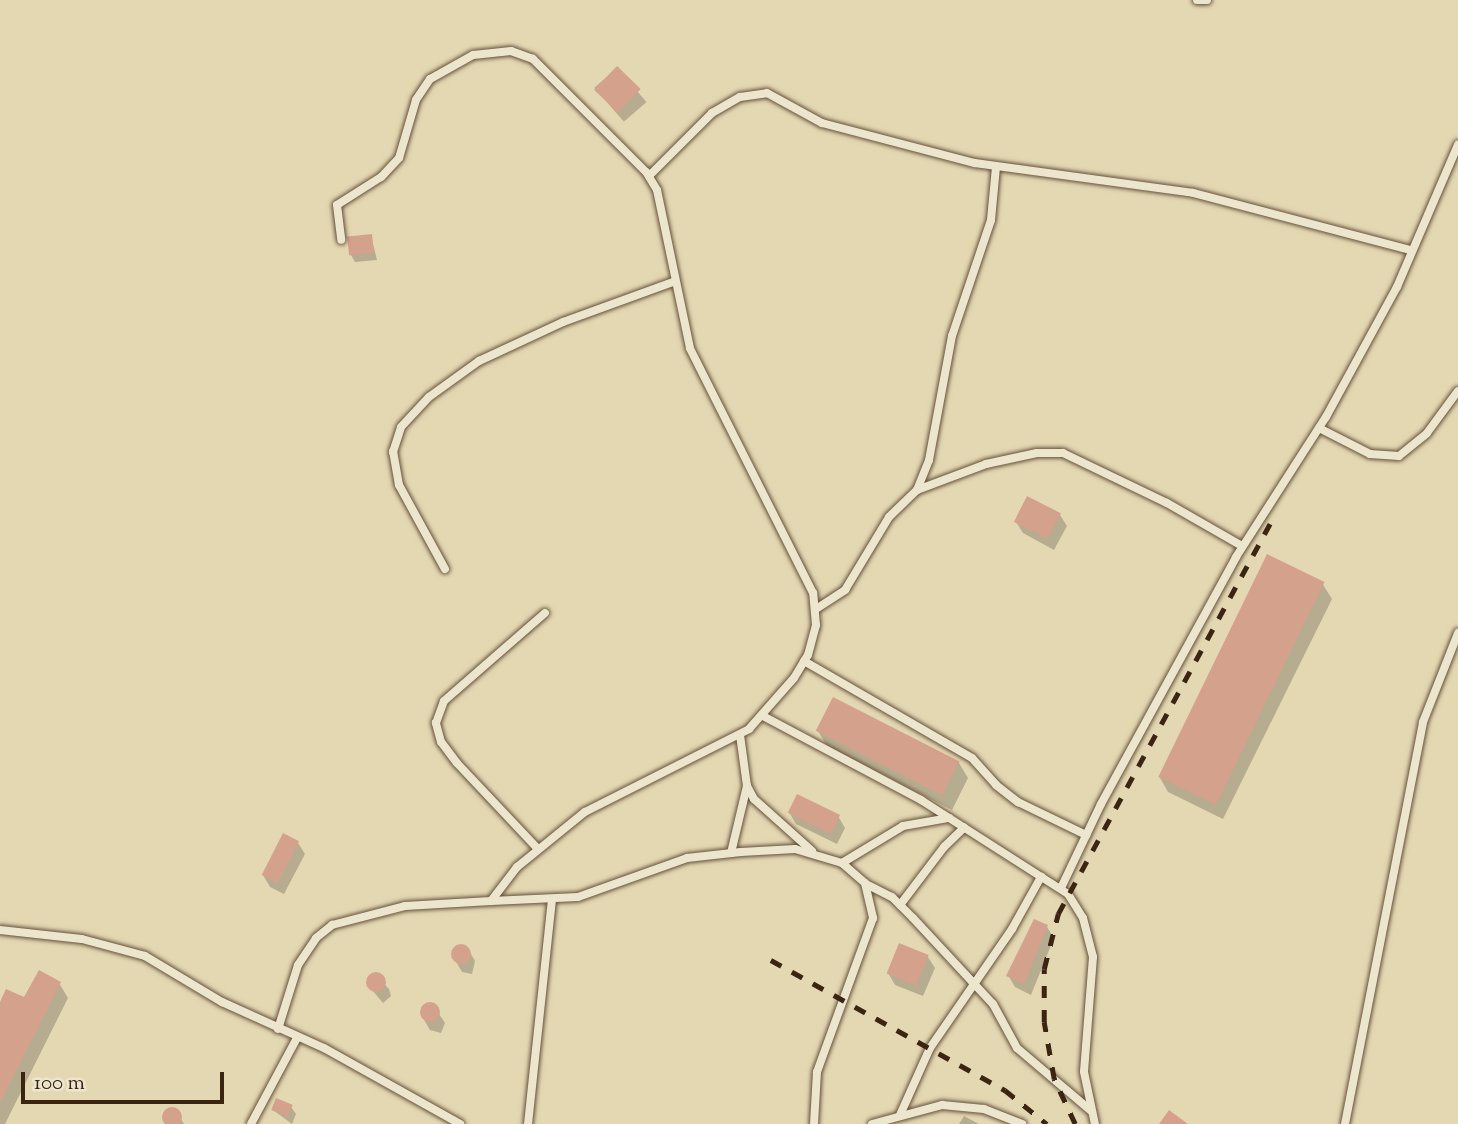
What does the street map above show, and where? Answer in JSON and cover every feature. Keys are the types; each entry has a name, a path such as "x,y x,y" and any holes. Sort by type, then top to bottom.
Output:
{"lane":[{"path":"1197,0 1208,0"},
{"path":"341,240 335,212 339,200 390,169 403,150 421,90 442,69 473,55 511,51 533,59 649,176 660,199 683,327 706,387 799,563 816,609 815,635 804,661 763,716 740,735 620,791 538,849 491,901"},
{"path":"649,176 712,113 758,93 775,95 822,123 996,167 1193,193 1412,250"},
{"path":"1061,888 1086,835 1242,546 1319,428 1397,287 1458,145"},
{"path":"917,490 929,460 952,336 990,220 996,167"},
{"path":"445,569 400,485 393,452 401,427 429,397 479,361 563,321 673,282"},
{"path":"1319,428 1370,454 1399,456 1427,433 1458,391"},
{"path":"816,609 845,590 889,517 917,490 986,464 1037,453 1063,453 1167,503 1242,546"},
{"path":"538,849 457,763 441,741 436,723 444,701 545,613"},
{"path":"1345,1124 1423,722 1458,633"},
{"path":"804,661 972,758 996,785 1018,802 1086,835"},
{"path":"763,716 949,818 1061,888 1083,918 1093,957 1084,1072 1090,1110 1096,1124"},
{"path":"731,853 747,786 740,735"},
{"path":"747,786 772,819 812,851 842,863 865,883 900,905 993,1004 1017,1048 1090,1110"},
{"path":"842,863 903,825 949,818"},
{"path":"900,905 944,847 964,828"},
{"path":"278,1029 298,965 316,938 332,925 405,906 552,900 601,890 687,858 731,853 812,851"},
{"path":"900,1115 930,1048 975,985 1041,877"},
{"path":"814,1124 817,1072 873,918 865,883"},
{"path":"528,1124 552,900"},
{"path":"0,930 82,939 145,956 460,1124"},
{"path":"251,1124 297,1038"},
{"path":"872,1124 925,1108 963,1106 1022,1124"}],"building":[{"path":"617,66 641,89 618,113 594,90"},
{"path":"372,234 374,253 349,256 347,237"},
{"path":"1027,496 1061,513 1048,539 1014,522"},
{"path":"1267,554 1325,582 1216,805 1158,777"},
{"path":"833,697 960,761 942,795 816,731"},
{"path":"797,794 840,815 831,834 788,813"},
{"path":"283,833 299,841 278,883 262,875"},
{"path":"1034,919 1048,925 1024,984 1006,976"},
{"path":"899,943 929,955 916,986 887,974"},
{"path":"461,944 468,947 471,954 468,961 461,964 454,961 451,954 454,947"},
{"path":"39,970 61,982 0,1103 0,1002 6,989 24,997"},
{"path":"376,972 383,975 386,982 383,989 376,992 369,989 366,982 369,975"},
{"path":"430,1002 437,1005 440,1012 437,1019 430,1022 423,1019 420,1012 423,1005"},
{"path":"276,1098 293,1105 288,1117 271,1110"},
{"path":"172,1107 179,1110 182,1117 179,1124 172,1127 165,1124 162,1117 165,1110"},
{"path":"1169,1110 1188,1124 1159,1124"}],"railway":[{"path":"1075,1124 1054,1079 1044,1022 1044,969 1058,914 1274,516"},
{"path":"771,960 1005,1090 1047,1124"}]}
